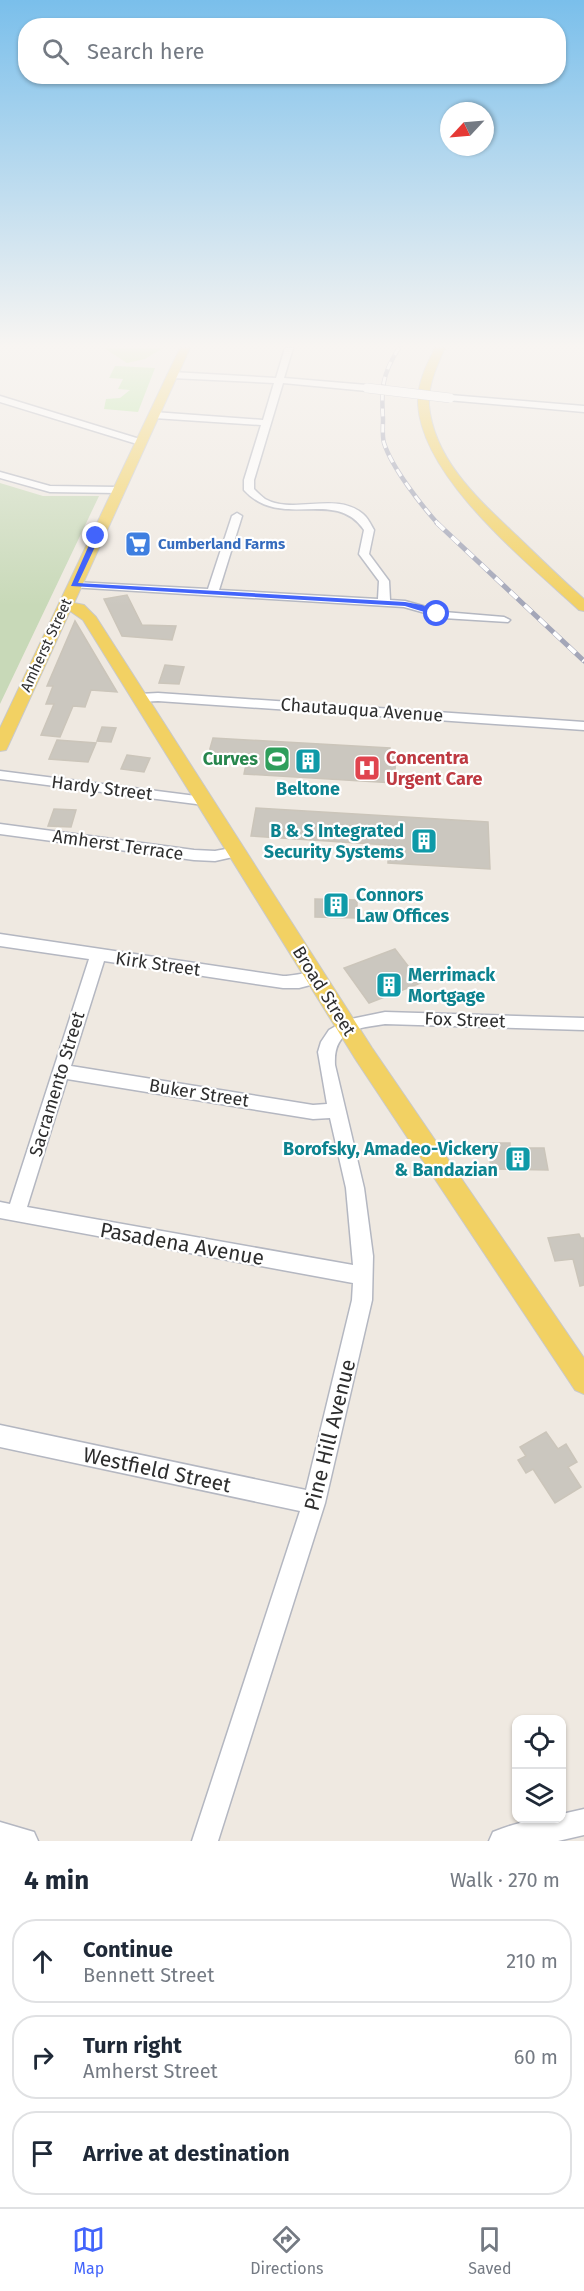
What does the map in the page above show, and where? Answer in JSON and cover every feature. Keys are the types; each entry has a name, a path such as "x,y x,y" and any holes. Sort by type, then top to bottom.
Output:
{"main road":[{"name":"Amherst Street","path":"0,746 144,434"},
{"path":"430,434 444,465 457,485 476,506 584,607"},
{"name":"Broad Street","path":"64,605 79,608 87,615 347,1027 584,1381"}],"street":[{"path":"114,434 140,442"},
{"path":"263,434 249,480 251,492 259,499 274,505 339,507 356,513 369,530 364,554 384,581 384,603"},
{"path":"0,475 50,489 118,490"},
{"path":"213,592 237,516"},
{"path":"74,585 414,605 443,615 504,620"},
{"name":"Chautauqua Avenue","path":"139,698 167,697 584,726"},
{"name":"Hardy Street","path":"0,775 204,801"},
{"name":"Amherst Terrace","path":"0,829 194,855 215,856 237,852"},
{"name":"Kirk Street","path":"0,940 283,982 299,982 316,978"},
{"name":"Sacramento Street","path":"8,1212 60,1071 98,955"},
{"name":"Fox Street","path":"347,1027 370,1020 394,1018 584,1024"},
{"name":"Pine Hill Avenue","path":"205,1841 314,1503 359,1320 364,1276 355,1188 326,1050 333,1035 347,1027"},
{"name":"Buker Street","path":"60,1071 313,1112 338,1111"},
{"name":"Pasadena Avenue","path":"8,1212 364,1276"},
{"name":"Westfield Street","path":"0,1436 314,1503"},
{"path":"502,1841 584,1822"},
{"path":"0,1835 25,1841"}],"green space":[{"path":"0,483 43,496 99,496 0,704"}],"building":[{"name":"Cumberland Farms","path":"133,538 146,539 141,555 127,554"},
{"path":"127,595 142,625 176,626 172,640 122,636 104,599"},
{"path":"75,621 117,692 91,690 85,707 73,706 60,737 41,735 54,704 46,704 53,686 47,686"},
{"path":"165,665 184,667 179,684 159,683"},
{"path":"102,727 116,728 111,742 97,741"},
{"path":"213,738 390,748 389,756 396,757 394,783 244,774 248,754 209,752"},
{"path":"57,740 96,743 88,762 49,759"},
{"path":"127,755 150,758 144,772 121,769"},
{"path":"256,808 488,822 490,869 388,863 388,845 251,836"},
{"path":"54,809 76,810 71,827 48,826"},
{"name":"Connors Law Offices","path":"315,899 357,900 357,918 315,917"},
{"path":"395,949 421,983 369,1003 344,968"},
{"name":"Borofsky, Amadeo-Vickery & Bandazian","path":"488,1143 510,1143 510,1148 544,1148 548,1170 491,1169"},
{"path":"579,1234 581,1238 584,1238 584,1285 580,1286 573,1259 555,1261 548,1238"},
{"path":"546,1432 558,1449 566,1444 577,1462 568,1467 581,1487 555,1503 533,1469 526,1473 518,1460 526,1456 520,1447"}],"railway":[{"path":"383,434 388,453 400,475 439,524"},
{"path":"439,524 584,661"}],"place":[{"name":"Cumberland Farms","path":"138,544"},
{"name":"Curves","path":"277,759"},
{"name":"Beltone","path":"308,761"},
{"name":"Concentra Urgent Care","path":"367,768"},
{"name":"B & S Integrated Security Systems","path":"424,841"},
{"name":"Connors Law Offices","path":"336,905"},
{"name":"Merrimack Mortgage","path":"389,985"},
{"name":"Borofsky, Amadeo-Vickery & Bandazian","path":"518,1159"}],"route":[{"path":"96,536 74,585 405,604 437,614"}]}
